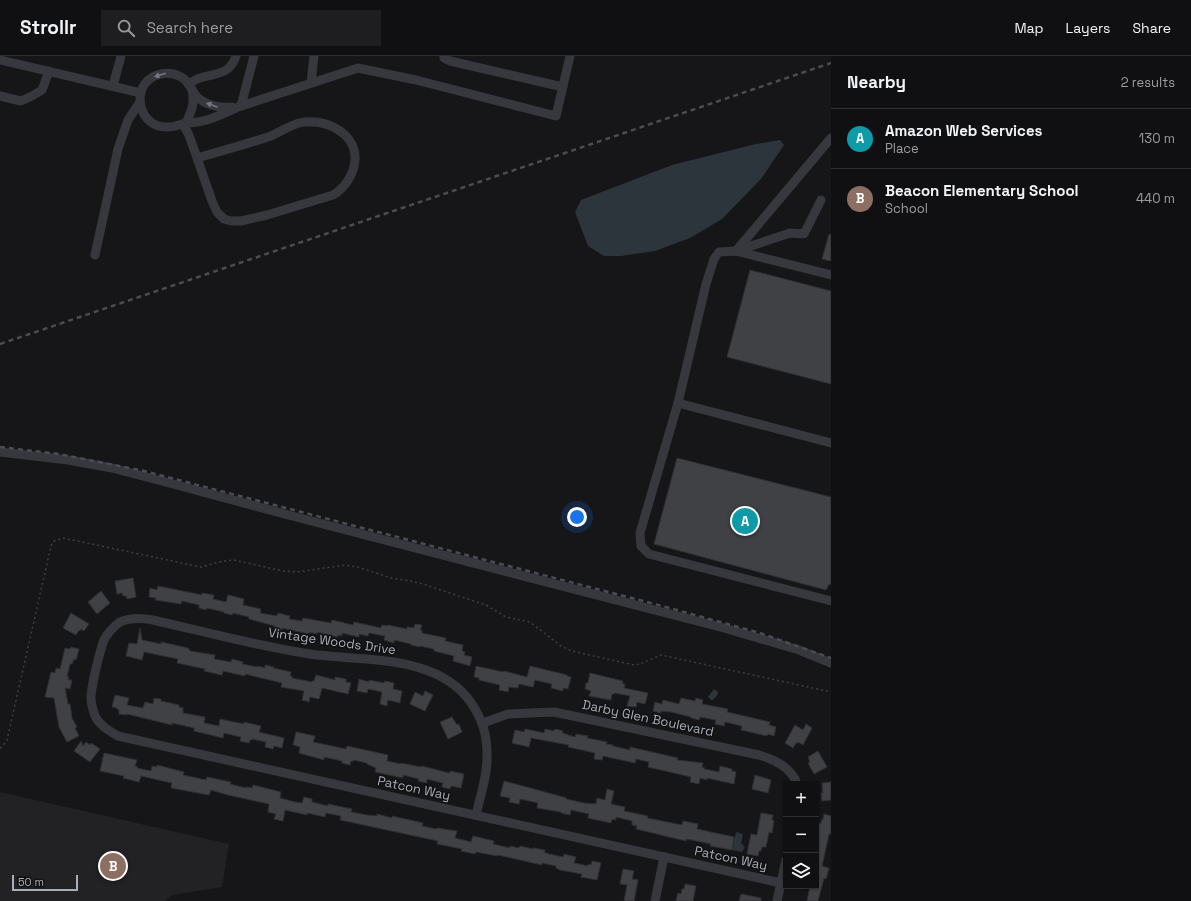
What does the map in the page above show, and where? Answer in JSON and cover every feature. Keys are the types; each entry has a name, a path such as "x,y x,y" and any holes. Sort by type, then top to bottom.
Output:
{"street":[{"path":"113,86 121,56"},
{"path":"190,86 199,78 228,70 232,66 236,56"},
{"path":"240,106 254,56"},
{"path":"312,82 314,56"},
{"path":"444,56 444,58 450,61 563,87"},
{"path":"140,97 142,110 146,117 152,123 168,127 184,123 198,123 240,106 358,68 416,80 556,116 570,56"},
{"path":"0,60 113,86 140,97"},
{"path":"0,96 21,100 32,96 42,90 49,71"},
{"path":"95,255 118,149 128,120 140,97 144,85 157,75 165,73 173,74 181,77 190,86 197,97 205,102 221,108 240,106"},
{"path":"184,123 192,110 194,100 190,86"},
{"path":"184,123 217,212 224,219 231,222 267,215 333,195 340,191 349,179 355,159 354,150 347,137 338,128 316,122 300,123 273,135 244,145 197,158"},
{"path":"736,251 831,138"},
{"path":"821,200 804,234 790,233 736,251 719,252 714,259 706,284 678,403 640,533 641,546 649,554 831,601"},
{"path":"736,251 831,276"},
{"path":"678,403 831,443"},
{"path":"0,452 75,461 112,468 724,628 799,650 831,663"},
{"name":"Vintage Woods Drive","path":"96,671 104,640 111,630 118,623 124,620 140,618 277,648 338,657 380,660 417,667 432,672 457,687 469,699 483,723 486,737 487,757 476,815"},
{"name":"Patcon Way","path":"96,671 91,697 95,717 109,731 118,736 781,883"},
{"name":"Darby Glen Boulevard","path":"483,723 508,714 554,712 759,755 780,763 789,770 795,781"},
{"path":"655,901 664,857"},
{"path":"777,901 783,874"}],"path":[{"path":"0,748 7,740 51,546 54,541 63,538 201,567 223,561 234,560 284,571 297,572 350,566 391,578 422,584 486,605 506,617 530,622 561,646 582,654 634,665 661,655 831,692"}],"shaded area":[{"path":"780,140 784,145 761,179 722,219 690,238 655,251 621,256 604,256 588,246 575,212 581,200 672,165 756,144"},
{"path":"714,689 718,694 713,700 711,700 708,697"},
{"path":"0,792 229,844 222,887 172,895 165,901 0,901"},
{"path":"736,832 743,834 741,844 745,847 742,852 732,850"}],"building":[{"path":"829,234 831,235 831,261 822,259"},
{"path":"750,270 831,291 831,384 727,357"},
{"path":"677,458 831,497 831,585 829,584 826,590 654,544"},
{"path":"133,578 136,597 127,599 122,593 117,594 115,581"},
{"path":"158,586 202,595 202,593 214,595 213,599 226,602 228,595 244,599 243,605 261,609 260,613 277,616 278,613 290,616 289,619 302,621 303,618 331,623 332,620 353,625 354,622 381,628 382,625 388,625 407,629 407,627 414,628 415,624 422,625 420,630 422,630 422,633 446,638 445,641 463,645 462,651 465,652 464,655 472,657 470,666 453,661 454,656 434,651 434,649 394,640 394,643 384,640 385,636 369,633 368,636 359,634 359,637 342,633 342,636 338,635 337,637 317,632 317,634 309,632 309,634 282,628 282,630 274,628 275,626 233,613 232,615 207,608 206,610 199,608 199,605 182,601 181,604 155,600 156,598 149,597 150,588 157,590"},
{"path":"101,591 110,603 97,614 88,602"},
{"path":"71,613 89,624 84,631 81,629 80,631 79,630 76,635 63,628"},
{"path":"140,628 142,640 161,644 161,642 188,648 190,651 215,655 214,659 231,662 232,659 243,662 242,664 257,667 265,668 265,665 274,667 273,668 291,672 290,676 292,676 292,678 312,682 314,681 316,675 335,680 335,677 346,679 346,682 351,683 348,694 322,688 319,699 310,697 309,702 302,700 304,691 281,687 282,683 245,674 245,676 223,671 222,675 204,671 205,669 177,663 178,659 144,652 142,660 126,656 129,643 137,644"},
{"path":"71,647 79,649 76,660 74,659 72,664 70,664 67,677 69,677 68,680 72,680 70,689 65,688 68,704 70,704 72,718 77,727 75,728 79,736 67,742 59,727 54,698 45,697 51,672 55,673 56,668 60,669 65,648 70,649"},
{"path":"476,666 527,677 530,666 571,677 568,689 563,688 563,691 551,688 552,684 535,680 533,687 519,684 518,688 509,687 508,692 499,690 500,685 479,680 479,678 474,677"},
{"path":"590,673 623,681 622,683 625,684 624,688 648,693 645,704 637,702 636,707 627,706 630,696 615,693 612,694 611,700 589,696 591,691 585,689"},
{"path":"359,679 369,682 369,680 394,683 393,689 402,691 400,703 388,700 387,706 380,704 382,692 368,689 367,693 357,691"},
{"path":"425,691 433,695 425,711 410,704 415,692 423,696"},
{"path":"115,695 129,698 127,705 143,708 145,702 153,704 154,698 161,699 161,701 179,705 179,707 183,708 183,713 205,717 204,723 219,726 220,719 261,726 259,732 284,738 282,748 274,746 273,749 265,747 266,742 252,739 249,743 240,741 241,737 224,733 223,738 194,731 194,728 190,727 172,723 172,725 127,714 119,714 119,710 117,708 112,707"},
{"path":"681,698 695,701 696,698 703,700 702,704 728,709 727,712 770,722 769,725 776,727 774,736 768,734 767,736 741,730 742,726 725,722 724,726 715,724 716,720 700,717 699,720 671,712 661,711 661,713 653,711 655,702 662,704 663,700 679,704"},
{"path":"452,717 457,725 459,724 462,732 448,739 440,722"},
{"path":"806,724 812,728 803,745 798,742 793,748 785,743 795,725 803,730"},
{"path":"525,729 544,733 545,729 554,731 555,729 575,737 576,734 588,736 587,738 607,742 606,744 630,750 630,747 678,758 677,760 703,763 702,767 705,768 704,769 719,772 720,766 732,769 732,771 736,772 734,784 707,778 707,780 700,778 699,784 690,782 691,777 648,767 649,762 636,759 635,763 603,756 602,760 594,759 595,753 568,747 569,745 531,738 529,747 512,743 515,730 524,732"},
{"path":"296,732 315,736 313,742 346,749 347,746 388,755 387,761 422,766 450,773 450,771 464,774 461,788 451,786 450,789 442,787 443,783 427,779 427,783 418,781 419,779 403,775 403,778 375,772 376,768 367,763 353,760 353,762 351,761 350,765 342,763 342,761 324,757 324,760 299,753 300,747 293,745"},
{"path":"81,741 83,746 86,742 90,745 91,743 100,749 90,762 74,751"},
{"path":"818,751 827,767 814,774 808,763 810,762 808,757"},
{"path":"104,753 137,760 135,766 138,767 137,768 151,771 152,766 157,767 157,765 184,772 183,775 206,780 207,777 231,782 230,784 246,788 252,788 253,785 281,792 280,798 295,802 302,803 304,797 312,799 312,802 328,806 328,804 352,809 351,812 377,816 377,814 392,818 392,816 423,823 422,826 457,831 455,838 471,842 473,836 494,841 493,844 510,848 510,846 519,848 520,846 545,850 544,852 549,854 563,857 564,854 576,857 574,863 588,866 588,864 591,865 592,861 601,863 597,880 581,877 582,874 560,870 556,868 556,866 542,863 542,865 498,855 476,852 475,854 461,851 462,849 437,844 438,841 340,820 341,816 326,813 325,817 285,810 283,821 274,819 276,814 268,812 269,804 211,790 209,795 171,788 172,783 141,776 139,782 123,778 124,776 100,771"},
{"path":"755,775 771,780 768,793 752,789"},
{"path":"504,781 584,803 596,804 597,798 605,800 607,789 614,791 611,804 625,807 624,811 648,816 647,818 682,825 683,821 698,824 697,829 734,837 732,850 710,846 711,844 687,839 686,841 636,829 637,826 632,825 632,821 616,817 616,820 612,819 611,823 588,818 589,814 571,810 570,815 537,808 538,803 520,799 519,804 509,802 510,798 500,796"},
{"path":"831,782 831,800 822,801 822,783"},
{"path":"761,813 773,815 772,820 774,821 772,833 769,832 766,847 762,847 758,856 747,854 751,834 757,835"},
{"path":"824,814 831,816 831,834 829,834 822,866 829,868 826,879 824,878 818,901 807,901 809,889 819,889 819,823 821,823 822,819 823,820"},
{"path":"623,869 634,871 632,879 638,880 634,901 624,901 627,885 620,884"},
{"path":"685,884 696,886 693,901 676,901 678,893 681,894"},
{"path":"741,894 761,898 761,901 739,901"}],"railway":[{"path":"0,344 831,63"},
{"path":"0,447 59,454 144,471 666,607 760,633 831,658"}],"place":[{"name":"Amazon Web Services","path":"745,521"},
{"name":"Beacon Elementary School","path":"113,866"}]}
